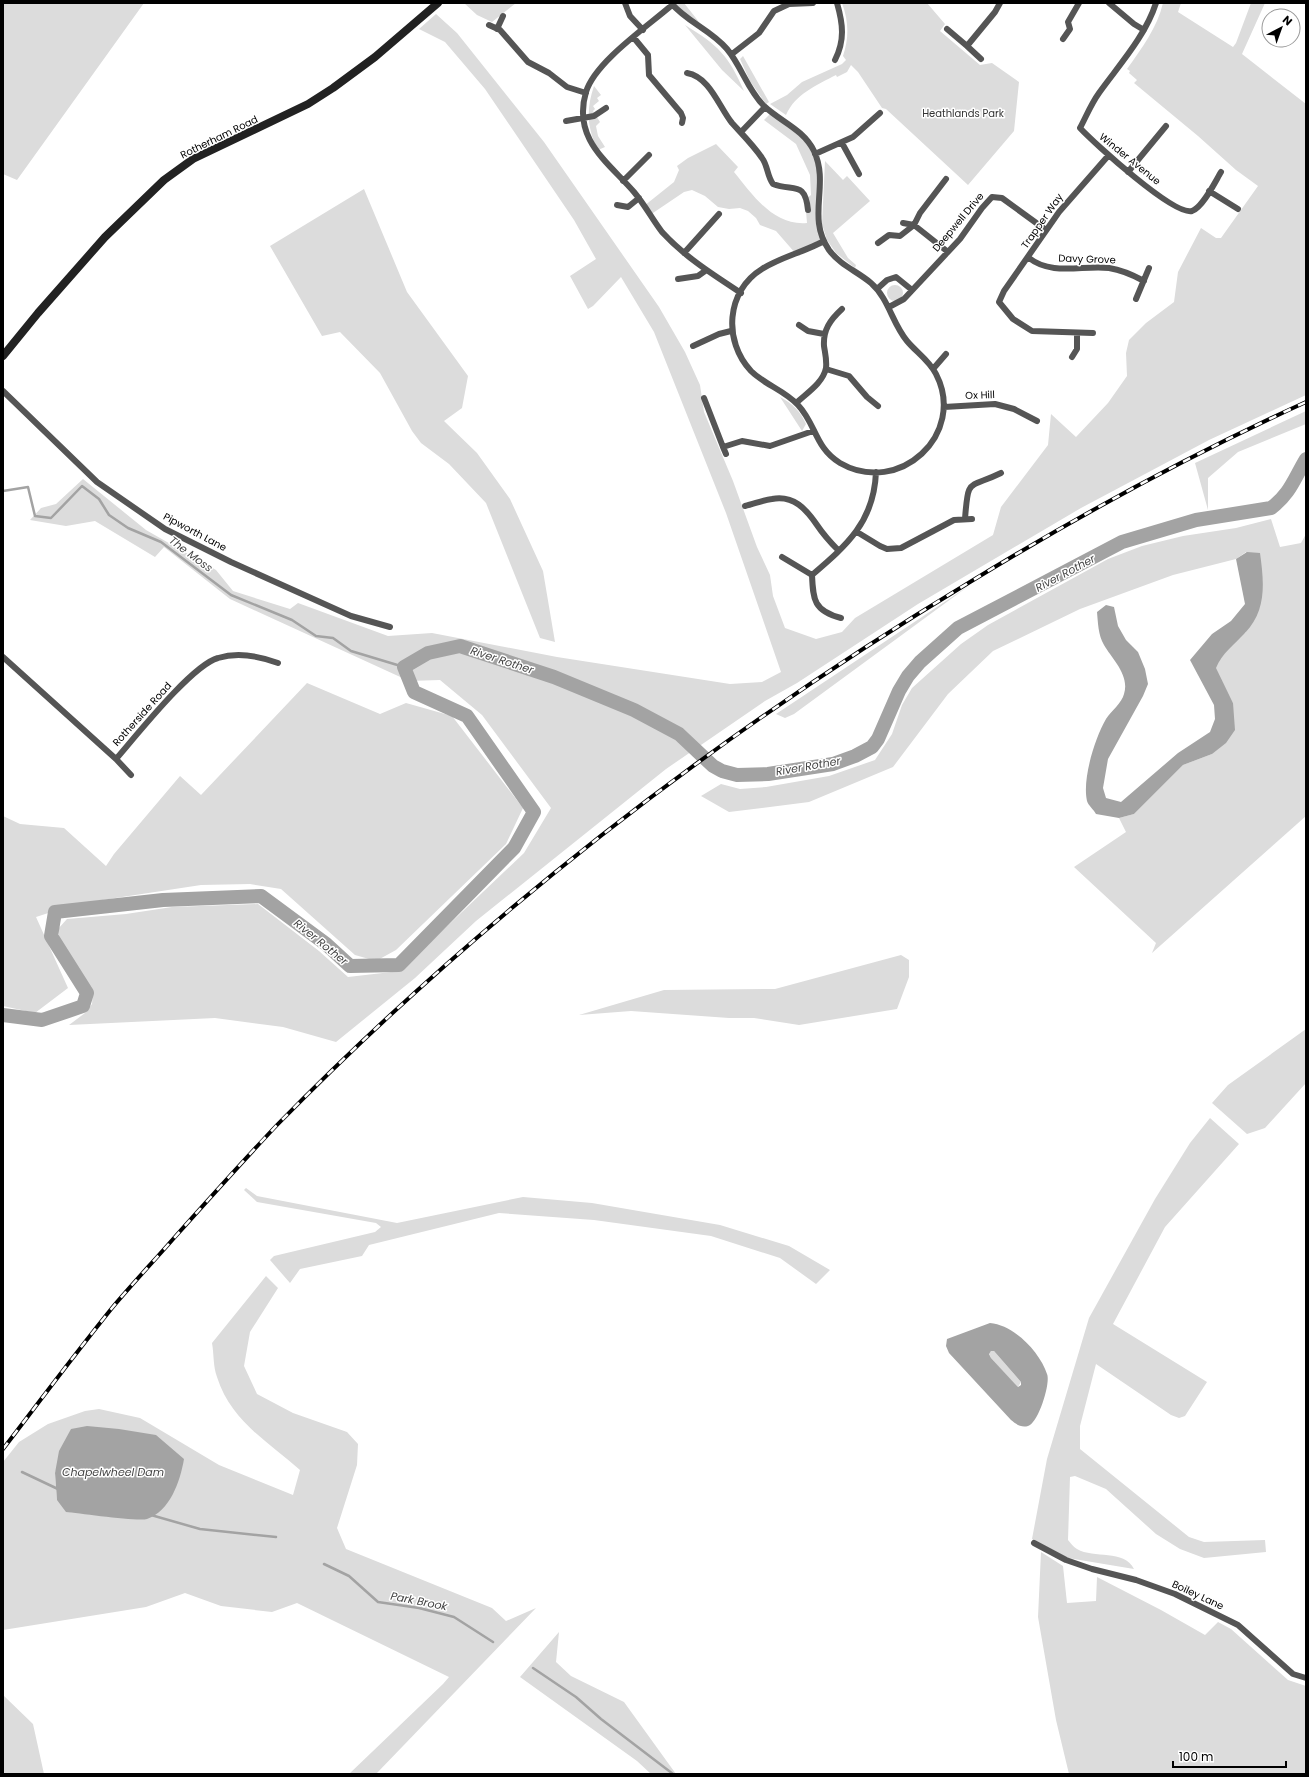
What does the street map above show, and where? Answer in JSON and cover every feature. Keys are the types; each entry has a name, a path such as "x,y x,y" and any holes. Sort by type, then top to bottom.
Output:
{"main road":[{"name":"Rotherham Road","path":"3,356 38,313 105,237 164,180 193,159 308,104 334,88 375,57 438,3"}],"street":[{"path":"625,3 630,16 643,30"},
{"path":"732,54 758,33 774,11 789,4 813,3"},
{"path":"835,60 841,48 843,36 843,24 837,3"},
{"path":"967,46 995,12 1000,3"},
{"path":"1064,38 1070,28 1068,22 1079,3"},
{"path":"1109,3 1134,24 1144,30"},
{"name":"Winder Avenue","path":"1156,3 1144,30 1098,95 1080,128 1108,156 1182,210 1194,210 1199,206 1221,172"},
{"path":"740,293 705,271 662,231 639,198 604,162 594,149 585,128 583,118 586,93 600,69 671,4 689,20 721,42 732,54 752,92 765,107 799,131 809,143 815,154 821,180 818,220 824,241 839,262 865,279 877,289 889,307 907,341 933,369 940,384 944,407 938,431 925,452 904,466 888,471 876,472 858,470 840,463 825,451 813,431 808,418 796,403 787,394 764,382 751,371 737,349 731,331 734,304 740,293 759,270 824,241"},
{"path":"497,28 503,16"},
{"path":"489,25 497,28 510,40 521,56 528,62 549,73 567,87 586,93"},
{"path":"947,29 981,59"},
{"path":"634,38 648,55 649,75 681,113 683,118 682,123"},
{"path":"687,73 695,76 706,85 722,105 730,121 762,157 773,184 795,187 801,191 805,196 808,210"},
{"path":"741,132 765,107"},
{"path":"566,121 594,116 606,108"},
{"path":"815,154 842,143 865,128 880,112"},
{"path":"1128,172 1166,126"},
{"path":"842,143 859,174"},
{"path":"623,180 649,155"},
{"name":"Trapper Way","path":"1077,333 1032,331 1013,319 999,302 1004,291 1029,258 1059,212 1108,156"},
{"path":"878,243 889,235 900,236 904,234 914,225 920,213 946,179"},
{"path":"1209,191 1238,209"},
{"name":"Deepwell Drive","path":"889,307 904,299 968,229 982,208 992,197 1002,198 1046,230"},
{"path":"618,205 628,207 639,198"},
{"path":"684,253 719,214"},
{"path":"903,223 914,225 948,252"},
{"name":"Davy Grove","path":"1029,258 1045,268 1108,268 1121,270 1144,281"},
{"path":"1136,299 1149,268"},
{"path":"678,279 698,276 705,271"},
{"path":"877,289 888,280 896,277 912,290"},
{"path":"796,403 817,384 826,368 824,334 829,322 842,309"},
{"path":"799,324 808,331 824,334"},
{"path":"693,346 719,334 731,331"},
{"path":"1072,357 1077,349 1077,333 1093,333"},
{"path":"933,369 946,354"},
{"path":"826,368 849,376 867,397 878,406"},
{"name":"Pipworth Lane","path":"3,391 97,482 165,529 231,562 344,612 390,627"},
{"path":"704,398 726,454"},
{"name":"Ox Hill","path":"944,407 995,404 1014,409 1037,421"},
{"path":"723,447 742,441 770,446 813,431"},
{"path":"841,618 824,612 815,603 812,596 812,574 839,551 857,532 872,504 876,472"},
{"path":"965,519 967,493 969,488 975,483 1001,473"},
{"path":"745,506 773,499 789,500 798,504 807,510 820,529 839,551"},
{"path":"857,532 887,549 902,548 945,524 965,519 972,519"},
{"path":"782,557 812,574"},
{"name":"Rotherside Road","path":"3,657 116,759 194,672 210,660 218,657 243,655 267,659 278,663"},
{"path":"116,759 131,775"},
{"name":"Boiley Lane","path":"1034,1543 1066,1560 1136,1580 1182,1597 1238,1625 1293,1674 1306,1678"}],"green space":[{"path":"3,3 144,3 17,180 3,174"},
{"path":"464,3 516,3 492,22 477,15"},
{"path":"674,3 684,3 699,22 691,18"},
{"name":"Heathlands Park","path":"842,3 927,3 945,24 940,31 980,65 992,63 1019,82 1014,131 968,185 886,109 882,108 858,72 851,65 847,72 837,77 836,75 807,91 795,101 786,115 770,104 787,95 802,82 842,64 846,60 843,56 847,36 847,23"},
{"path":"1163,3 1181,3 1178,12 1233,47 1236,43 1251,3 1265,3 1263,8 1261,8 1261,12 1242,54 1306,104 1306,395 1209,440 1081,508 918,604 797,683 765,701 666,769 476,921 415,978 336,1042 283,1027 215,1018 69,1025 85,1013 92,1004 93,992 59,938 58,929 67,919 126,914 172,907 258,904 319,951 348,977 400,971 524,853 551,808 482,715 440,680 409,681 230,599 164,547 155,557 95,521 66,526 30,520 41,508 56,504 83,479 146,530 216,570 233,591 290,609 298,603 388,636 432,633 557,657 730,684 762,682 781,672 726,513 654,332 621,277 593,306 588,309 570,276 596,259 574,220 485,89 445,42 419,29 436,14 457,33 544,142 659,307 685,352 700,385 704,412 733,481 757,547 770,575 773,596 785,628 816,639 842,632 855,618 993,535 1001,507 1048,445 1051,414 1076,437 1108,403 1127,376 1126,353 1129,340 1146,323 1174,302 1178,272 1201,228 1216,238 1221,238 1258,186 1236,170 1198,136 1134,83 1137,80 1129,73 1130,71 1127,69 1153,29"},
{"path":"685,25 714,45 721,52 739,79 744,91 722,70"},
{"path":"743,56 769,102 766,104 750,81 740,59"},
{"path":"594,86 601,95 597,98 599,101 593,106 595,109 593,111 600,122 596,126 598,136 605,147 598,150 594,142 589,119 591,94"},
{"path":"772,112 804,136 819,166 818,204 823,238 796,254 776,231 760,225 756,218 748,211 740,208 729,209 718,207 705,196 692,190 684,192 650,215 644,206 674,182 679,170 677,166 688,158 716,144 738,167 734,172 756,199 765,207 784,220 795,223 807,223 805,200 811,195 810,175 796,144 764,120"},
{"path":"825,161 843,180 847,176 870,201 833,233 848,258 856,265 855,268 836,253 827,240 822,224"},
{"path":"364,189 407,292 468,376 462,408 444,421 477,453 510,499 543,571 555,642 540,638 486,503 449,464 421,443 412,431 380,373 340,332 322,336 270,246"},
{"path":"895,285 902,290 903,293 898,300 895,301 888,296 887,293 892,286"},
{"path":"780,397 792,405 802,416 806,424 802,431"},
{"path":"1306,411 1306,424 1238,452 1208,478 1208,510 1195,463"},
{"path":"1271,519 1280,547 1301,543 1306,534 1306,816 1152,953 1156,943 1074,867 1126,832 1119,818 1134,814 1183,765 1212,754 1233,703 1215,668 1221,656 1246,632 1246,552 1236,559 1173,575 1080,609 993,651 948,694 893,767 809,802 729,812 701,796 721,784 740,789 766,787 829,776 875,760 892,734 902,705 912,688 961,644 988,625 1108,559 1142,546 1183,536 1236,528"},
{"path":"970,585 794,714 785,718 776,714"},
{"path":"307,683 380,714 406,703 452,716 523,808 506,844 396,950 376,961 355,955 281,889 250,884 201,885 76,904 36,917 68,988 35,1013 3,1006 3,816 20,824 64,828 106,866 114,854 180,776 201,795"},
{"path":"901,955 909,960 909,977 897,1009 799,1025 754,1018 729,1018 631,1011 579,1015 664,990 775,989"},
{"path":"1306,1029 1306,1083 1265,1128 1247,1134 1212,1103 1228,1085"},
{"path":"1210,1118 1239,1144 1165,1227 1113,1324 1207,1382 1185,1416 1179,1418 1171,1415 1096,1364 1080,1426 1080,1449 1189,1537 1204,1542 1265,1540 1266,1552 1204,1558 1180,1549 1156,1534 1106,1489 1075,1476 1070,1477 1068,1540 1073,1546 1084,1552 1123,1559 1134,1569 1068,1558 1032,1539 1047,1459 1089,1318 1155,1199 1190,1143"},
{"path":"246,1188 257,1196 397,1223 523,1197 592,1203 720,1225 789,1246 830,1270 816,1284 780,1258 711,1236 594,1220 499,1213 369,1245 362,1256 300,1269 290,1283 270,1260 274,1256 375,1232 381,1227 376,1223 257,1202 244,1190"},
{"path":"266,1276 278,1288 250,1332 244,1366 257,1394 293,1413 347,1432 358,1444 357,1465 337,1528 346,1549 492,1608 506,1621 536,1608 376,1774 349,1774 449,1677 297,1603 272,1612 221,1606 185,1593 146,1607 3,1630 3,1462 19,1442 48,1424 85,1411 99,1409 140,1418 219,1465 293,1495 300,1470 251,1429 231,1406 223,1392 216,1373 212,1343","holes":["71,1429 57,1500 55,1473"]},
{"path":"994,1351 1021,1382 1018,1387 991,1358 989,1353"},
{"path":"1041,1552 1063,1566 1067,1603 1096,1601 1097,1577 1161,1610 1205,1635 1218,1622 1231,1629 1288,1680 1306,1686 1306,1774 1069,1774 1056,1720 1038,1617"},
{"path":"559,1632 556,1662 571,1676 624,1702 676,1774 651,1774 637,1761 520,1677"},
{"path":"3,1695 33,1724 44,1774 3,1774"}],"water":[{"path":"1247,552 1260,553 1263,585 1260,605 1252,624 1225,653 1216,668 1233,703 1235,730 1226,743 1212,754 1183,765 1134,814 1119,818 1096,814 1087,801 1086,792 1086,782 1090,759 1102,727 1108,716 1121,701 1125,687 1125,680 1119,668 1102,641 1097,612 1106,605 1114,607 1118,626 1126,640 1138,652 1145,669 1148,684 1143,696 1108,759 1103,788 1106,798 1121,802 1178,753 1210,732 1215,719 1214,705 1190,660 1212,634 1231,621 1245,604 1236,559"},
{"path":"990,1323 1008,1329 1025,1341 1039,1357 1044,1366 1048,1379 1043,1403 1032,1424 1028,1426 1021,1426 1011,1420 949,1353 946,1346 947,1339","holes":["991,1351 994,1351 1021,1382 1021,1385 1018,1387 991,1358 989,1354"]},
{"name":"Chapelwheel Dam","path":"87,1426 156,1435 184,1459 180,1477 173,1495 168,1503 155,1515 142,1520 66,1512 57,1500 55,1473 59,1451 71,1429"}],"waterway":[{"name":"River Rother","path":"3,1015 42,1020 83,1006 87,993 51,936 55,912 163,900 261,896 326,944 350,966 399,965 514,848 534,812 467,716 414,692 404,667 428,653 460,646 554,677 634,710 679,734 713,766 722,771 737,775 768,774 833,764 855,756 872,747 878,739 899,691 908,676 920,662 958,628 1122,542 1196,520 1271,508 1287,492 1306,459"},
{"name":"The Moss","path":"3,491 28,487 35,516 51,518 82,486 99,499 109,515 128,528 161,542 231,595 292,620 316,636 333,638 351,651 404,667"},
{"name":"Park Brook","path":"22,1472 60,1490"},
{"name":"Park Brook","path":"151,1515 200,1529 276,1537"},
{"name":"Park Brook","path":"324,1564 349,1576 378,1602 419,1608 454,1617 493,1642"},
{"name":"Park Brook","path":"533,1668 576,1697 601,1719 673,1774"}],"railway":[{"path":"3,1449 112,1308 212,1195 277,1125 356,1048 437,973 520,901 606,832 694,765 784,701 876,640 1011,557 1093,510 1220,443 1306,402"}]}
